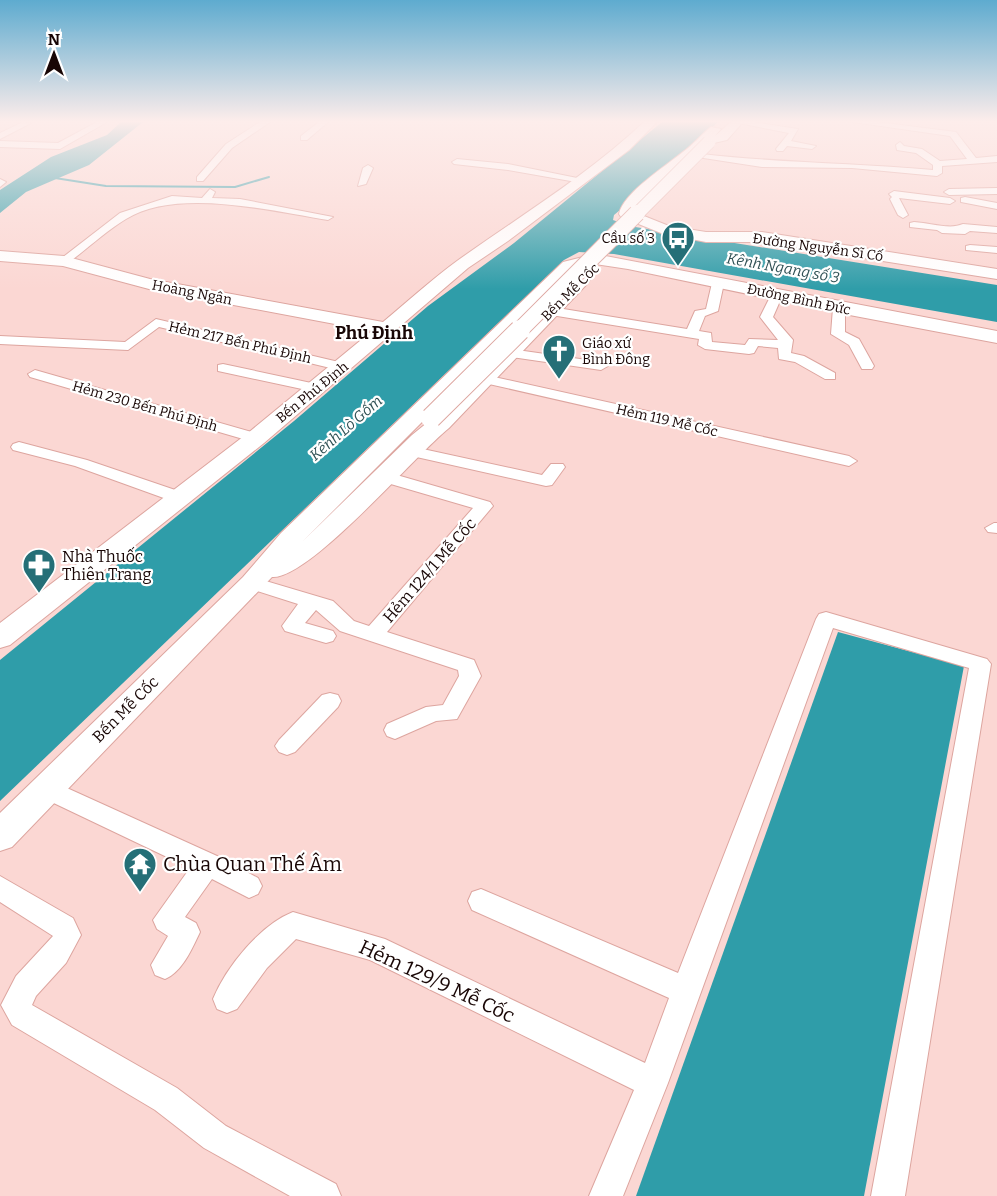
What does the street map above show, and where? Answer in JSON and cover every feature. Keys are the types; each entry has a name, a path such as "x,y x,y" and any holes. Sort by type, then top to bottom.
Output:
{"street":[{"path":"361,184 364,178"},
{"path":"570,178 582,180"},
{"name":"Bến Phú Định","path":"0,638 256,438 462,265 585,178"},
{"path":"657,178 626,210 626,214 641,219 678,178"},
{"name":"Bến Mễ Cốc","path":"347,500 383,477 431,418 675,178"},
{"path":"914,225 965,231 938,178"},
{"path":"950,200 997,191"},
{"path":"64,261 124,215 172,199 208,196 328,217"},
{"path":"903,215 895,199 950,200 997,206"},
{"name":"Đường Nguyễn Sĩ Cố","path":"641,219 666,230 706,237 762,237 997,274"},
{"path":"963,227 992,232"},
{"path":"932,240 928,231 946,232 945,230"},
{"path":"970,248 997,250"},
{"name":"Hoàng Ngân","path":"0,256 64,261 149,284 385,328"},
{"name":"Bến Mễ Cốc","path":"410,441 414,415 569,266 583,260 602,259"},
{"name":"Bến Mễ Cốc","path":"0,836 252,583 316,544 347,500 410,441 485,379 602,259"},
{"name":"Đường Bình Đức","path":"602,259 839,308 997,337"},
{"path":"692,333 700,314 712,311 718,283"},
{"path":"777,294 766,317 786,340 784,356 800,359 830,376"},
{"path":"839,308 838,334 854,342 867,366"},
{"path":"551,311 706,336 705,345 749,350 754,342 785,344"},
{"name":"Hẻm 217 Bến Phú Định","path":"0,340 128,346 156,322 343,367"},
{"path":"510,352 601,366"},
{"path":"223,368 316,388"},
{"name":"Hẻm 230 Bến Phú Định","path":"35,374 256,438"},
{"name":"Hẻm 119 Mễ Cốc","path":"485,379 849,461"},
{"path":"410,441 546,481 557,467"},
{"path":"19,447 81,463 178,497"},
{"name":"Hẻm 124/1 Mễ Cốc","path":"374,634 484,506 383,477"},
{"path":"252,583 326,606 347,626 467,665 470,676 448,712 434,713 395,730"},
{"path":"311,602 292,626 326,636"},
{"path":"606,1196 653,1083 826,619 980,664 888,1196"},
{"path":"287,746 330,701"},
{"path":"47,789 208,864 249,886"},
{"path":"165,965 186,932 167,920 208,864"},
{"path":"0,888 63,927 67,935 63,946 19,993 16,1005 22,1014 166,1099 214,1137 324,1196"},
{"path":"481,901 686,991"},
{"name":"Hẻm 129/9 Mễ Cốc","path":"227,999 255,958 276,937 293,925 375,948 653,1083"}],"water":[{"path":"19,178 59,178 26,192 0,213 0,190"},
{"name":"Kênh Lò Gốm","path":"594,178 658,178 614,215 613,220 629,226 997,285 997,322 614,254 579,252 564,260 0,801 0,660 294,421 428,306 514,243"},
{"path":"838,632 964,666 864,1196 636,1196"}],"waterway":[{"path":"55,178 106,186 235,187 266,178"}],"place":[{"name":"Cầu số 3","path":"678,267"},
{"name":"Giáo xứ Bình Đông","path":"559,380"},
{"name":"Nhà Thuốc Thiên Trang","path":"39,594"},
{"name":"Chùa Quan Thế Âm","path":"140,893"}],"district":[{"name":"Phú Định","path":"374,333"}],"water label":[{"name":"Kênh Ngang số 3","path":"783,268"}]}
